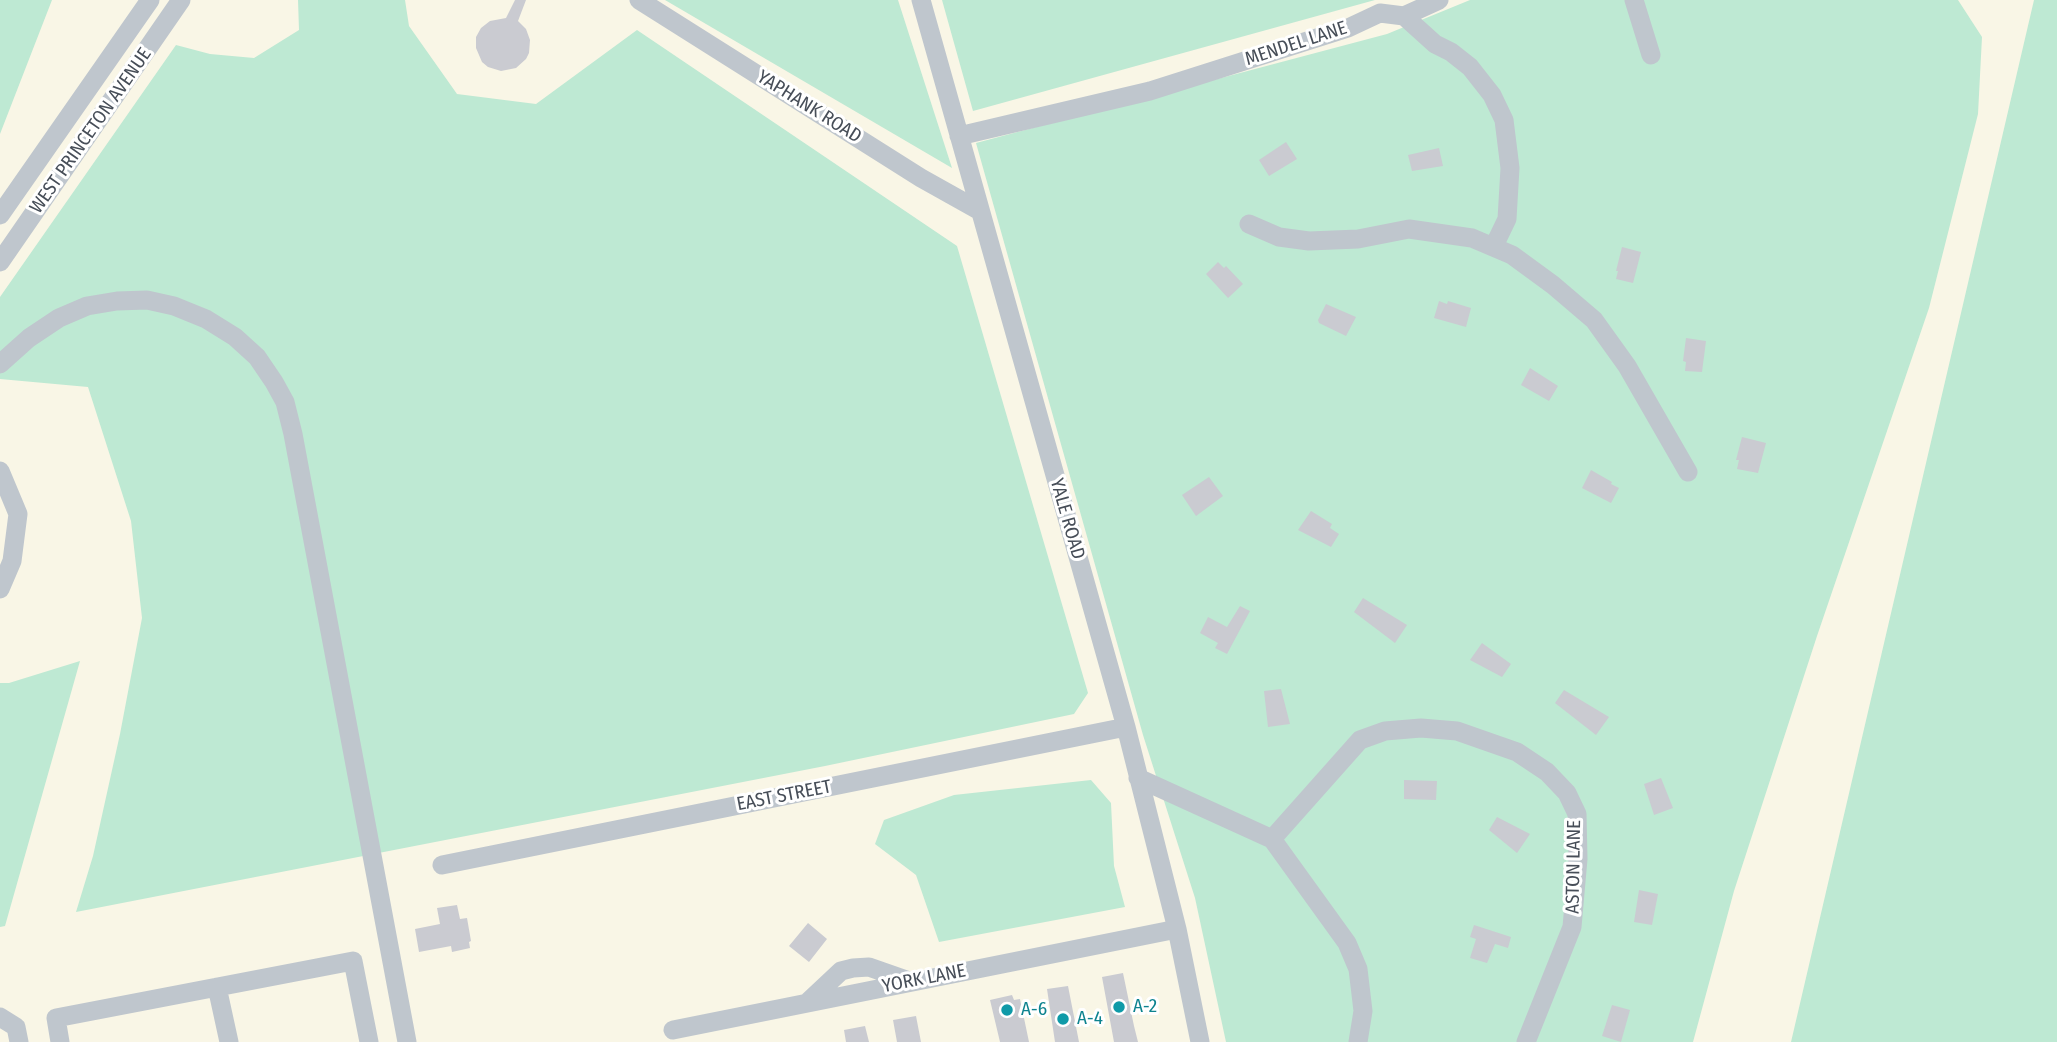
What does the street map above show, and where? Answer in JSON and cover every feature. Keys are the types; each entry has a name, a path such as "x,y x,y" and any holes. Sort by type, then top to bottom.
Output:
{"street":[{"name":"WEST PRINCETON AVENUE","path":"0,215 150,0"},
{"name":"WEST PRINCETON AVENUE","path":"0,262 181,0"},
{"name":"YAPHANK ROAD","path":"639,0 921,178 981,211"},
{"name":"YALE ROAD","path":"921,0 1126,727 1177,929 1200,1042"},
{"path":"1439,0 1404,16 1435,44 1451,52 1470,67 1492,95 1504,120 1510,168 1507,219 1494,246"},
{"path":"1634,0 1651,55"},
{"name":"MENDEL LANE","path":"959,136 1150,91 1348,28 1378,7 1404,16"},
{"path":"1249,224 1279,237 1310,241 1358,239 1409,229 1472,238 1512,255 1594,320 1627,366 1688,472"},
{"path":"0,364 29,338 59,318 87,306 117,300 146,300 174,306 206,318 235,337 257,358 274,382 285,402 293,435 407,1042"},
{"path":"0,471 18,514 12,561 0,589"},
{"name":"EAST STREET","path":"442,865 1126,727"},
{"name":"ASTON LANE","path":"1272,839 1360,740 1385,731 1421,728 1457,731 1517,752 1547,772 1567,793 1577,814 1578,859 1572,927 1526,1042"},
{"path":"1138,778 1272,839 1347,943 1358,969 1363,1011 1358,1042"},
{"name":"YORK LANE","path":"673,1030 1177,929"},
{"path":"60,1042 56,1018 353,961 369,1042"},
{"path":"217,987 229,1042"},
{"path":"0,1017 16,1027 19,1042"}],"shaded area":[{"path":"0,0 2057,0 2057,1042 0,1042"}],"green space":[{"path":"0,0 52,0 0,134"},
{"path":"298,0 405,0 409,26 457,94 536,104 637,30 957,246 1088,693 1074,714 825,766 76,912 93,856 142,618 131,521 88,387 0,379 0,297 176,45 210,54 254,58 299,30"},
{"path":"665,0 898,0 952,168"},
{"path":"942,0 1375,0 973,111"},
{"path":"1470,0 1958,0 1982,37 1978,114 1929,308 1817,636 1734,891 1693,1042 1226,1042 1195,898 1143,735 976,143 1387,34"},
{"path":"2034,0 2057,0 2057,1042 1791,1042"},
{"path":"80,661 5,926 0,927 0,683 9,683"},
{"path":"1091,780 1111,803 1114,866 1125,907 939,942 916,875 875,844 884,820 954,795"}],"building":[{"path":"515,0 526,0 518,21 526,29 530,40 529,53 516,68 501,71 482,62 476,48 476,37 481,28 490,21 506,18"},
{"path":"1286,142 1297,159 1269,176 1259,160"},
{"path":"1439,148 1443,166 1412,171 1408,155"},
{"path":"1622,247 1641,252 1633,283 1616,279"},
{"path":"1218,262 1224,268 1226,266 1243,284 1228,298 1206,274"},
{"path":"1439,301 1471,308 1466,327 1434,318"},
{"path":"1326,304 1356,317 1346,336 1319,323"},
{"path":"1686,338 1706,341 1702,372 1685,371 1686,362 1683,361"},
{"path":"1530,368 1558,386 1549,401 1521,385"},
{"path":"1742,437 1766,443 1758,473 1737,469 1739,460 1736,460"},
{"path":"1591,470 1619,488 1611,503 1582,488"},
{"path":"1209,477 1223,496 1196,516 1182,495"},
{"path":"1311,511 1332,524 1330,528 1339,534 1331,547 1298,530"},
{"path":"1363,598 1407,625 1395,643 1354,612"},
{"path":"1240,606 1250,611 1227,654 1215,648 1218,643 1200,633 1208,617 1227,627"},
{"path":"1482,643 1511,664 1502,677 1470,660"},
{"path":"1281,689 1290,724 1268,727 1264,691"},
{"path":"1564,690 1609,717 1596,735 1555,703"},
{"path":"1661,778 1673,808 1654,815 1644,784"},
{"path":"1404,780 1437,781 1436,800 1404,799"},
{"path":"1497,817 1530,834 1517,853 1489,830"},
{"path":"1639,890 1658,894 1652,925 1634,922"},
{"path":"457,905 460,919 467,918 470,948 452,952 451,946 419,952 415,929 440,924 437,908"},
{"path":"808,923 827,939 809,962 789,946"},
{"path":"1474,925 1511,937 1508,948 1495,944 1487,963 1470,958 1476,939 1470,937"},
{"name":"A-2","path":"1123,973 1138,1042 1114,1042 1102,977"},
{"name":"A-4","path":"1068,986 1079,1042 1055,1042 1047,989"},
{"name":"A-6","path":"1012,995 1014,1000 1020,999 1029,1042 1000,1042 990,1000"},
{"path":"1612,1005 1630,1010 1621,1042 1602,1036"},
{"path":"916,1016 921,1042 897,1042 893,1020"},
{"path":"865,1026 869,1042 846,1042 844,1030"}],"place":[{"name":"A-2","path":"1119,1007"},
{"name":"A-6","path":"1007,1010"},
{"name":"A-4","path":"1063,1019"}]}
